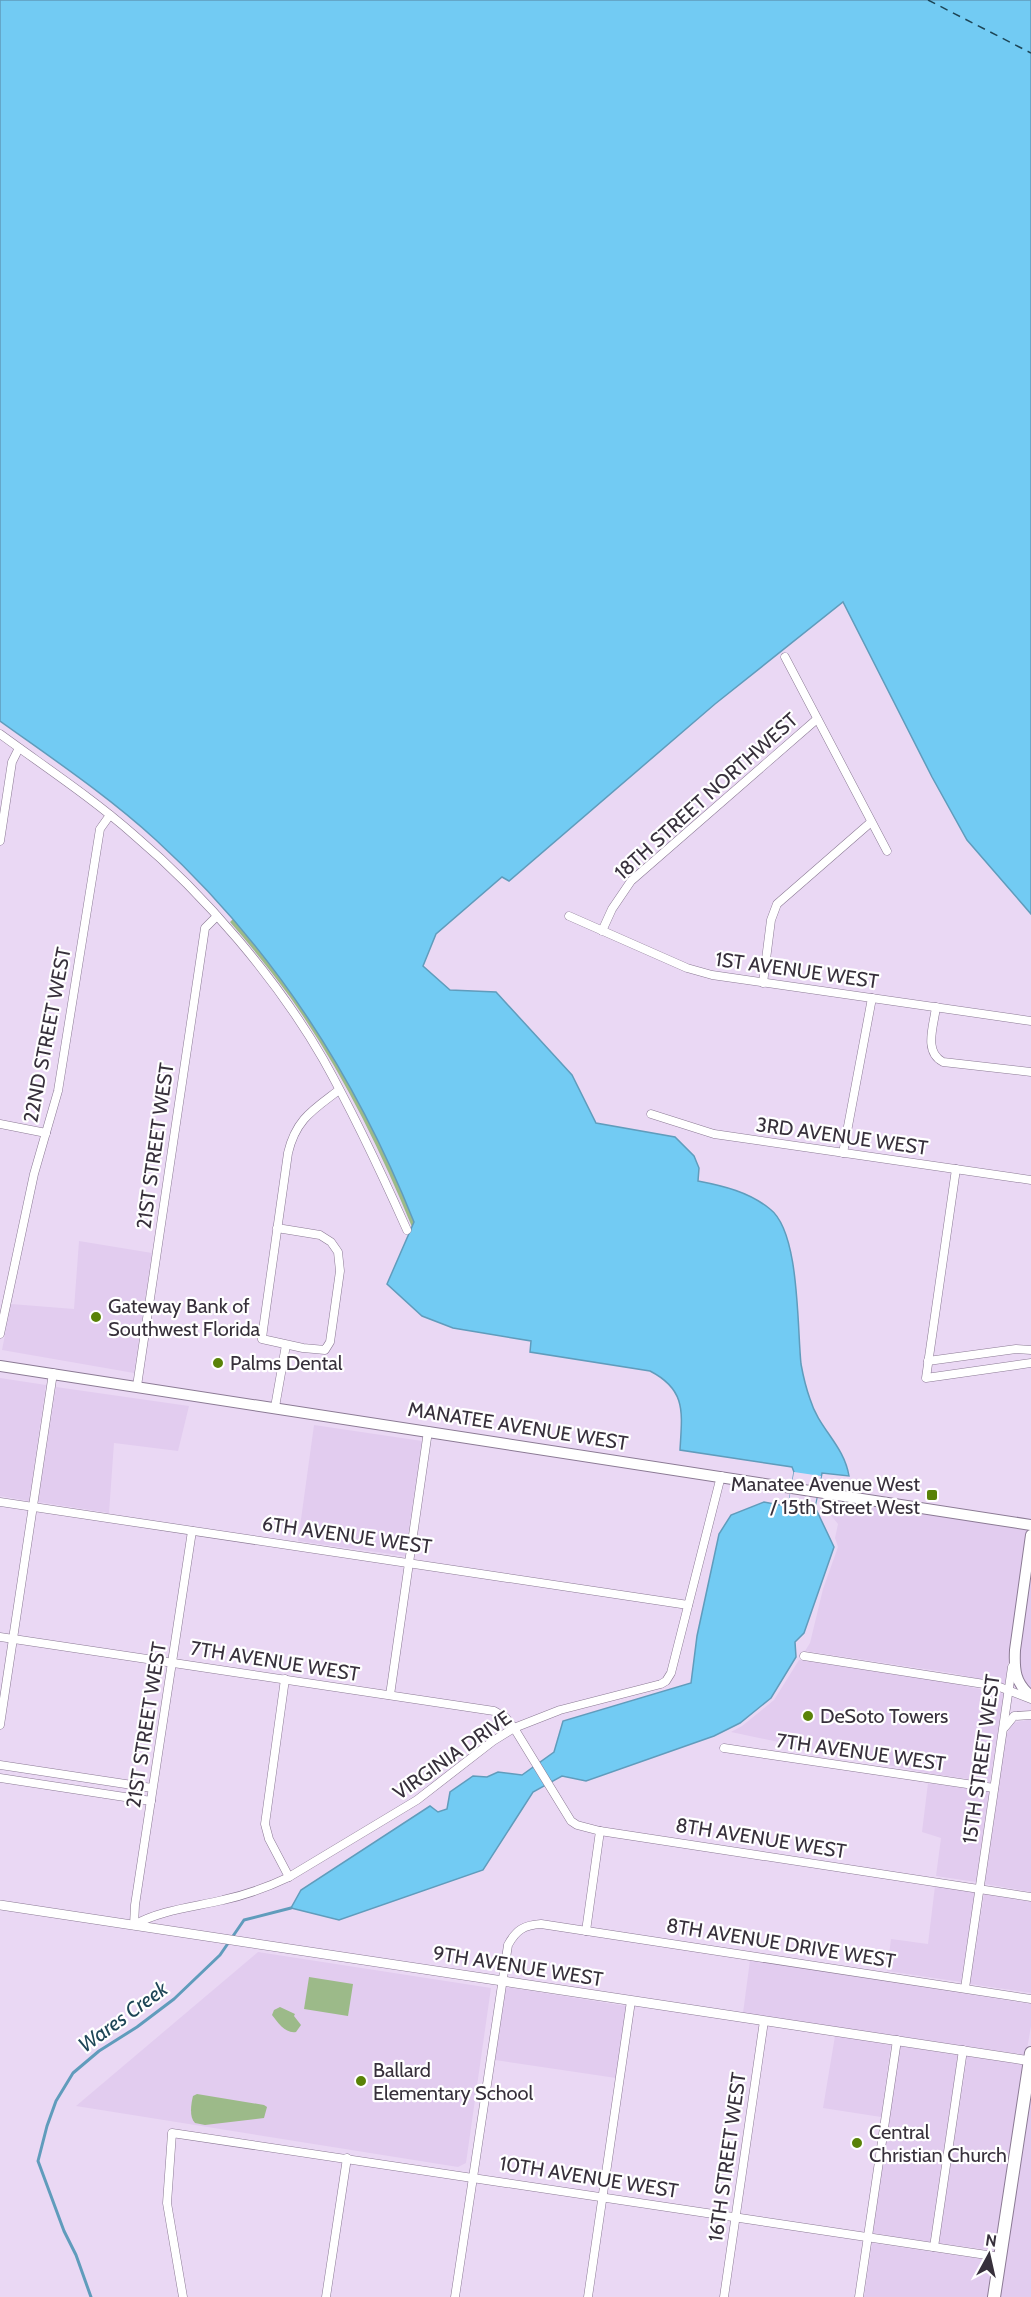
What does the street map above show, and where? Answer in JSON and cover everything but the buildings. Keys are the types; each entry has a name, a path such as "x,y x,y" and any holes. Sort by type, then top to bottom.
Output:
{"main road":[{"name":"MANATEE AVENUE WEST","path":"0,1366 1031,1525"},
{"name":"15TH STREET WEST","path":"1015,1650 1031,1535"},
{"path":"1015,1650 1014,1670 1017,1680 1031,1697"},
{"path":"994,2297 1031,2058"}],"street":[{"path":"785,657 870,823 887,851"},
{"name":"18TH STREET NORTHWEST","path":"602,931 612,909 631,880 817,719"},
{"path":"0,734 110,815 152,850 247,950 323,1059 371,1149 407,1230"},
{"path":"0,842 11,771 19,748"},
{"name":"22ND STREET WEST","path":"0,1334 25,1211 58,1091 100,828 110,815"},
{"path":"763,983 771,920 777,904 870,823"},
{"name":"21ST STREET WEST","path":"137,1386 205,928 217,916"},
{"name":"1ST AVENUE WEST","path":"569,916 698,971 763,983 1031,1021"},
{"path":"843,1153 872,998"},
{"path":"936,1007 931,1048 936,1058 943,1062 1031,1072"},
{"path":"277,1227 320,1235 335,1247 340,1260 329,1346 320,1350 262,1339 277,1227 288,1153 294,1133 306,1115 339,1090"},
{"name":"3RD AVENUE WEST","path":"651,1114 714,1134 1031,1180"},
{"path":"0,1124 46,1133"},
{"path":"927,1370 956,1169"},
{"path":"275,1407 286,1345"},
{"path":"927,1370 1016,1349 1031,1350"},
{"path":"927,1370 1031,1363"},
{"path":"0,1725 53,1374"},
{"path":"390,1695 429,1431"},
{"name":"VIRGINIA DRIVE","path":"134,1925 148,1917 227,1899 262,1889 289,1877 417,1800 493,1741 514,1728 560,1710 666,1681 670,1674 721,1476"},
{"name":"6TH AVENUE WEST","path":"0,1502 688,1605"},
{"name":"21ST STREET WEST","path":"134,1925 152,1788 174,1662 192,1531"},
{"name":"7TH AVENUE WEST","path":"0,1636 494,1711 506,1718 527,1750"},
{"name":"15TH STREET WEST","path":"965,1988 1015,1650"},
{"path":"804,1656 997,1686 1031,1697"},
{"path":"285,1679 265,1824 269,1839 289,1877"},
{"path":"1002,1734 1006,1724 1014,1716 1031,1715"},
{"name":"7TH AVENUE WEST","path":"724,1748 994,1788"},
{"name":"8TH AVENUE WEST","path":"527,1750 573,1823 600,1831 1031,1897"},
{"path":"0,1765 152,1788"},
{"path":"0,1778 151,1801"},
{"path":"586,1931 600,1831"},
{"name":"9TH AVENUE WEST","path":"0,1905 764,2021 1031,2058"},
{"name":"8TH AVENUE DRIVE WEST","path":"502,1981 508,1945 517,1931 525,1926 541,1924 1031,1998"},
{"path":"455,2297 502,1981"},
{"path":"588,2297 632,2001"},
{"name":"16TH STREET WEST","path":"724,2297 764,2021"},
{"path":"859,2297 897,2040"},
{"path":"933,2247 963,2050"},
{"name":"10TH AVENUE WEST","path":"183,2297 167,2202 172,2133 473,2176 1000,2257"},
{"path":"327,2297 347,2158"}],"shaded area":[{"path":"79,1241 152,1253 134,1373 2,1350 11,1304 74,1309"},
{"path":"0,1378 46,1385 29,1501 0,1496"},
{"path":"56,1387 189,1406 178,1451 114,1443 109,1513 38,1502"},
{"path":"314,1425 422,1441 405,1556 298,1541"},
{"path":"827,1498 1027,1530 1005,1684 951,1673 805,1651 810,1643 823,1589 838,1547 835,1538 838,1524 824,1507"},
{"path":"1031,1568 1031,1690 1019,1669 1019,1651"},
{"path":"799,1660 950,1683 1004,1694 990,1782 926,1773 731,1732 774,1700"},
{"path":"1031,1720 1031,1892 985,1884 1006,1735 1013,1723"},
{"path":"928,1783 989,1792 976,1882 936,1876 941,1838 922,1832"},
{"path":"935,1886 975,1892 961,1982 887,1971 891,1939 928,1944"},
{"path":"984,1894 1031,1902 1031,1993 970,1984"},
{"path":"258,1952 491,1988 466,2163 458,2167 76,2106"},
{"path":"750,1960 1031,2004 1031,2026 1026,2055 743,2013"},
{"path":"506,1987 626,2006 616,2078 495,2060"},
{"path":"835,2036 891,2045 881,2117 823,2108"},
{"path":"900,2046 958,2055 930,2242 873,2233"},
{"path":"967,2056 1024,2065 996,2251 939,2243"},
{"path":"1031,2081 1031,2297 999,2297"},
{"path":"872,2243 995,2261 990,2297 864,2297"}],"green space":[{"path":"233,919 291,991 327,1046 388,1161 414,1222 412,1227 372,1137 326,1052 290,997 230,922"},
{"path":"309,1977 353,1984 348,2016 304,2009"},
{"path":"280,2007 295,2014 294,2016 301,2025 296,2032 286,2030 272,2015 274,2010"},
{"path":"197,2094 267,2107 264,2118 205,2125 195,2123 192,2117 192,2099"}],"water":[{"path":"0,0 1031,0 1031,914 967,840 932,777 843,602 715,704 509,881 502,877 436,934 423,966 450,990 496,992 572,1075 596,1123 675,1137 694,1156 699,1168 698,1181 754,1198 770,1209 780,1221 792,1258 801,1364 806,1386 814,1410 842,1455 849,1476 822,1473 815,1507 834,1547 804,1633 795,1642 796,1657 771,1698 740,1723 714,1736 586,1781 562,1776 533,1792 483,1870 339,1920 291,1908 301,1890 430,1806 438,1812 447,1809 450,1792 473,1776 487,1777 498,1772 522,1775 554,1752 563,1721 691,1683 697,1636 719,1534 731,1515 764,1502 785,1506 789,1503 794,1472 792,1467 680,1450 680,1404 671,1386 650,1371 530,1352 531,1341 453,1328 422,1316 387,1284 414,1222 366,1116 307,1016 237,924 156,840 100,793 0,721"}],"pier":[{"path":"794,1472 821,1476 815,1505 789,1501"}],"waterway":[{"name":"Wares Creek","path":"91,2297 38,2161 56,2101 73,2073 99,2051 137,2027 174,1999 220,1955 244,1920 291,1908"}],"ferry route":[{"path":"928,0 1031,53"}],"place":[{"name":"Gateway Bank of Southwest Florida","path":"96,1317"},
{"name":"Palms Dental","path":"218,1363"},
{"name":"Manatee Avenue West / 15th Street West","path":"932,1495"},
{"name":"DeSoto Towers","path":"808,1716"},
{"name":"Ballard Elementary School","path":"361,2081"},
{"name":"Central Christian Church","path":"857,2143"}]}
